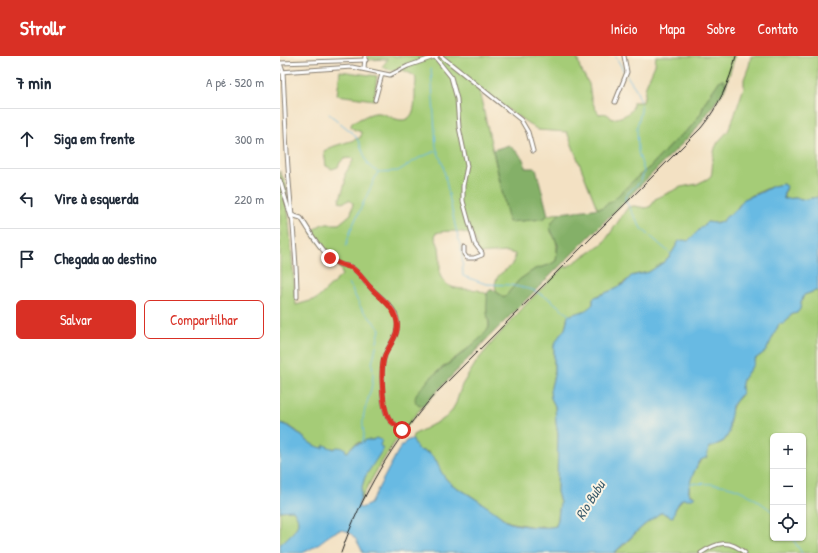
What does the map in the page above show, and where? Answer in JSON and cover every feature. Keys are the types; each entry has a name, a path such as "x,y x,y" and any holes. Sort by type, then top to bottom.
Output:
{"street":[{"path":"364,69 366,60 365,56"},
{"path":"441,56 521,120 528,132 533,151"},
{"path":"615,102 627,72 624,56"},
{"path":"281,72 339,67 364,69 392,75 408,66 436,57 451,78 458,99 459,127 466,166 463,186 463,201 475,244 482,255 474,258 466,258 464,254 464,247"},
{"path":"297,297 293,221 280,63 366,60"},
{"path":"376,100 382,74"},
{"path":"280,180 292,215"},
{"path":"292,215 301,218 316,244 330,258 339,264 349,266 359,273 370,287 390,306 396,316 396,335 383,361 382,395 389,419 402,430"},
{"path":"701,553 711,546 723,543 732,545 745,553"}],"green space":[{"path":"367,56 577,56 580,68 589,84 591,98 595,108 599,114 606,114 612,119 627,114 632,109 633,102 643,102 646,85 655,65 656,56 735,56 726,86 725,83 720,80 705,102 701,113 691,127 676,139 650,167 636,178 629,186 612,201 601,208 597,208 567,132 538,130 479,90 509,222 543,219 548,215 560,213 552,222 551,232 556,243 556,261 549,265 535,269 519,280 504,298 496,291 495,284 500,274 511,265 515,254 507,252 478,254 474,238 467,233 445,231 436,233 435,237 439,247 440,257 440,275 451,287 478,290 487,294 489,327 478,341 438,371 416,394 419,405 423,406 404,429 387,454 358,506 361,499 361,490 365,477 380,451 380,445 375,439 357,443 351,447 348,452 346,452 345,449 330,448 324,445 323,448 318,447 310,443 291,427 280,423 280,171 286,185 296,305 317,299 342,275 341,270 313,235 312,231 322,224 339,224 351,214 353,203 349,200 342,203 339,201 345,184 345,174 354,159 344,159 340,162 338,167 332,169 326,166 324,151 361,137 361,132 353,129 351,126 352,122 375,113 381,113 402,120 407,119 413,112 415,102 415,76 403,70 396,71 382,67 388,59 366,60"},
{"path":"751,56 818,56 818,197 801,200 796,198 784,199 784,193 787,189 783,184 773,186 748,197 723,221 715,223 707,222 688,241 679,241 670,256 664,262 649,272 634,275 615,289 595,297 593,299 593,304 589,309 579,314 573,314 567,319 565,329 554,345 554,375 550,391 551,398 555,406 558,434 557,492 560,502 556,526 545,528 542,526 534,527 509,522 470,495 451,484 441,473 437,461 428,452 418,450 412,439 413,435 445,418 451,412 456,403 462,385 477,361 496,338 529,301 564,267 567,267 603,244 628,207 634,206 646,208 651,206 655,199 681,187 697,184 711,176 715,148 718,142 728,131 734,117 744,87 744,79"},
{"path":"340,71 377,76 374,100 337,95"},
{"path":"720,80 724,80 726,86 724,91 694,132 486,340 423,406 416,403 415,399 417,393 428,380 472,346 486,332 489,327 487,314 487,293 490,290 494,290 504,298 519,280 535,269 549,265 556,261 558,245 550,228 552,222 560,213 601,208 612,201 650,167 676,139 691,127 701,113 705,102"},
{"path":"509,145 522,158 525,168 536,168 548,215 543,219 509,222 493,150"},
{"path":"818,290 818,553 614,553 652,518 662,513 667,515 675,510 682,499 693,496 689,493 693,474 697,465 704,457 708,449 713,445 723,442 727,436 732,408 741,396 743,379 753,365 755,359 766,351 779,324 788,320 792,314 797,313 800,309 804,295"},
{"path":"289,509 293,510 297,516 297,525 292,533 280,545 280,511"}],"water":[{"name":"Rio Bubu","path":"783,184 787,186 784,199 796,198 801,200 818,197 818,290 804,295 800,309 797,313 792,314 784,324 779,324 766,351 755,359 753,365 743,379 741,388 742,393 732,406 729,433 724,441 709,448 707,457 699,461 689,486 689,495 695,497 693,499 682,499 676,507 673,517 660,513 643,526 614,553 363,553 356,539 349,532 342,530 335,532 311,549 302,553 280,553 280,545 295,529 298,521 293,510 280,511 280,423 292,428 307,441 317,447 323,448 324,445 334,449 337,447 345,448 346,452 348,452 352,446 366,440 373,440 376,438 382,440 380,445 383,449 365,477 358,507 361,508 370,504 398,451 406,441 412,439 418,450 431,455 445,478 450,483 489,507 507,521 518,525 532,527 556,526 560,502 557,492 558,434 555,406 551,398 550,391 554,375 554,345 565,329 568,316 584,311 593,304 593,299 595,297 615,289 625,283 631,276 649,272 670,256 679,241 688,241 707,222 715,223 723,221 736,210 744,199 773,186"}],"waterway":[{"path":"616,57 625,73"},
{"path":"431,69 436,147 443,165 462,252 463,276 486,284 510,285 533,290 551,300 570,316"},
{"path":"627,76 636,89 641,104 637,127 638,152 644,171 641,181 626,195 625,200 641,228 671,254"},
{"path":"329,114 354,134 359,142 368,165 378,172 398,171 419,158 436,151"},
{"path":"346,246 351,229 378,172"},
{"path":"349,283 361,308 380,329 372,364 373,370"},
{"path":"362,443 364,437 363,419 371,390 373,372"},
{"path":"689,483 718,484 733,488 751,496 770,510"},
{"path":"794,541 802,553"}],"railway":[{"path":"341,553 349,531 368,490 392,450 419,413 434,395 701,128 723,94 736,56"}],"route":[{"path":"330,258 339,264 349,266 359,273 370,287 390,306 396,317 397,332 383,361 382,395 389,419 402,430"}]}
